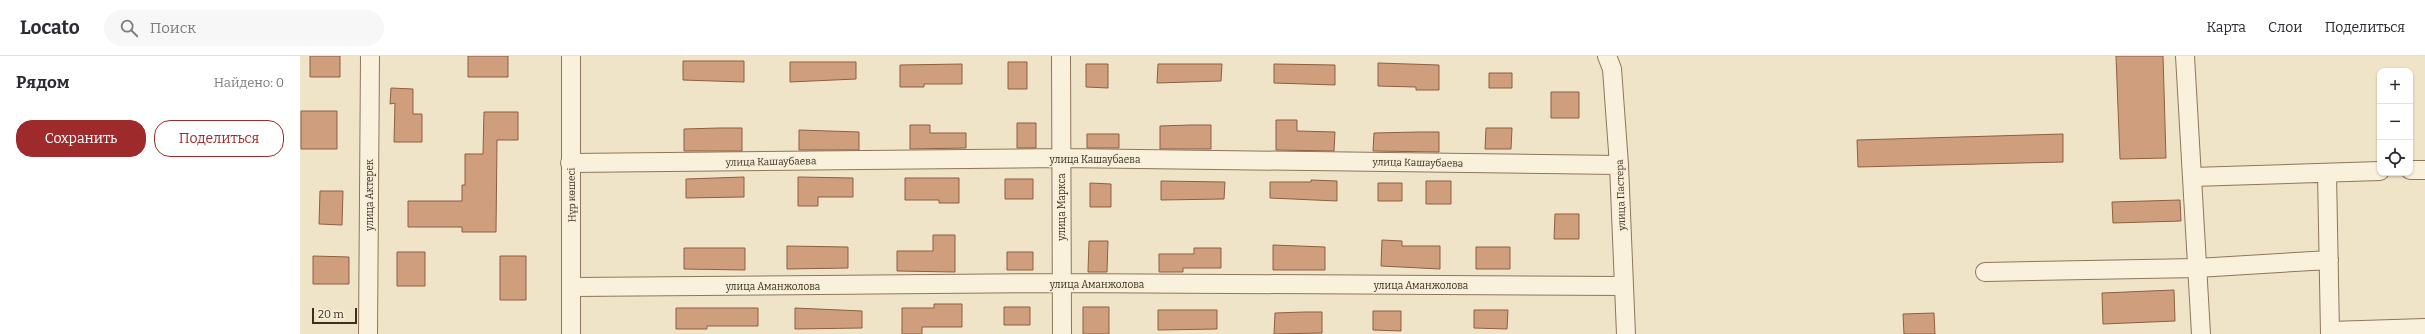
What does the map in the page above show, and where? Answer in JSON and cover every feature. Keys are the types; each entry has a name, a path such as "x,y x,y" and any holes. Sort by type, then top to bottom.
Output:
{"street":[{"name":"улица Актерек","path":"368,334 370,56"},
{"name":"Нұр көшесі","path":"571,56 571,334"},
{"name":"улица Маркса","path":"1061,56 1062,334"},
{"name":"улица Пастера","path":"1608,56 1612,69 1619,165 1626,334"},
{"path":"2185,56 2201,334"},
{"name":"улица Кашаубаева","path":"570,163 1062,158 1619,165"},
{"path":"2413,170 2425,170"},
{"path":"2192,177 2377,171"},
{"path":"2327,173 2330,332 2425,328"},
{"path":"1985,272 2197,268 2329,260"},
{"name":"улица Аманжолова","path":"572,287 1061,283 1623,286"}],"building":[{"path":"310,56 340,56 340,77 310,77"},
{"path":"468,56 508,56 508,77 468,77"},
{"path":"2116,56 2163,56 2166,158 2120,159"},
{"path":"683,61 744,61 744,82 683,80"},
{"path":"790,62 856,62 856,79 790,82"},
{"path":"1008,62 1027,62 1027,89 1008,89"},
{"path":"1378,63 1439,65 1439,90 1416,90 1416,87 1378,86"},
{"path":"962,64 962,84 924,84 924,87 900,87 900,65"},
{"path":"1086,64 1108,64 1108,88 1086,87"},
{"path":"1158,64 1222,64 1221,81 1157,83"},
{"path":"1274,64 1335,65 1335,85 1274,83"},
{"path":"1489,73 1512,73 1512,88 1489,88"},
{"path":"391,88 413,89 413,114 422,114 422,142 394,142 395,103 390,104"},
{"path":"1551,92 1579,92 1579,118 1551,118"},
{"path":"301,111 337,111 337,149 301,149"},
{"path":"484,112 518,112 518,140 497,140 496,232 462,232 462,227 408,227 408,201 462,201 462,185 465,185 465,154 483,154"},
{"path":"1276,120 1297,120 1297,131 1335,132 1334,151 1276,150"},
{"path":"1017,123 1036,123 1036,148 1017,148"},
{"path":"910,125 930,125 930,133 966,133 966,148 910,149"},
{"path":"1211,125 1211,149 1160,149 1160,126"},
{"path":"742,128 742,151 684,151 684,129"},
{"path":"1486,128 1512,128 1511,149 1485,149"},
{"path":"799,130 859,132 859,150 799,150"},
{"path":"1439,132 1439,152 1373,151 1374,133"},
{"path":"1087,134 1119,134 1119,148 1087,148"},
{"path":"2063,134 2063,162 1858,167 1857,140"},
{"path":"744,177 744,197 686,198 686,179"},
{"path":"798,177 853,178 853,197 818,197 818,206 798,206"},
{"path":"905,178 959,178 959,203 939,203 939,200 905,200"},
{"path":"1005,179 1033,179 1033,199 1005,199"},
{"path":"1311,180 1337,181 1337,201 1270,198 1270,182 1311,182"},
{"path":"1161,181 1225,182 1224,199 1161,200"},
{"path":"1426,181 1451,181 1451,204 1426,204"},
{"path":"1090,183 1111,184 1111,207 1090,207"},
{"path":"1378,183 1402,183 1402,201 1378,201"},
{"path":"320,191 343,191 342,225 319,224"},
{"path":"2180,200 2181,221 2113,223 2112,202"},
{"path":"1555,214 1579,214 1579,239 1554,239"},
{"path":"933,235 955,235 955,272 897,271 897,251 933,251"},
{"path":"1382,240 1402,241 1402,246 1440,246 1440,269 1381,266"},
{"path":"1089,241 1108,241 1107,272 1088,272"},
{"path":"1273,245 1325,247 1325,270 1273,270"},
{"path":"787,246 848,247 848,268 787,269"},
{"path":"1476,247 1510,247 1510,269 1476,269"},
{"path":"684,248 745,248 745,270 684,269"},
{"path":"1194,248 1221,248 1221,268 1183,268 1183,272 1159,272 1159,254 1194,254"},
{"path":"397,252 425,252 425,286 397,286"},
{"path":"1007,252 1033,252 1033,270 1007,270"},
{"path":"313,256 349,257 349,284 313,284"},
{"path":"500,256 526,256 526,300 500,300"},
{"path":"2174,290 2175,321 2103,324 2102,293"},
{"path":"934,304 962,304 962,327 922,327 922,334 902,334 902,308 934,308"},
{"path":"1004,307 1030,307 1030,325 1004,325"},
{"path":"1083,307 1109,307 1109,334 1083,334"},
{"path":"676,308 758,308 758,326 707,326 707,329 676,329"},
{"path":"795,308 862,311 862,328 795,329"},
{"path":"1158,310 1217,310 1217,329 1158,330"},
{"path":"1474,310 1508,310 1507,329 1474,328"},
{"path":"1373,311 1401,311 1401,331 1373,330"},
{"path":"1322,312 1322,333 1274,334 1275,313"},
{"path":"1934,313 1935,334 1904,334 1903,314"}]}
